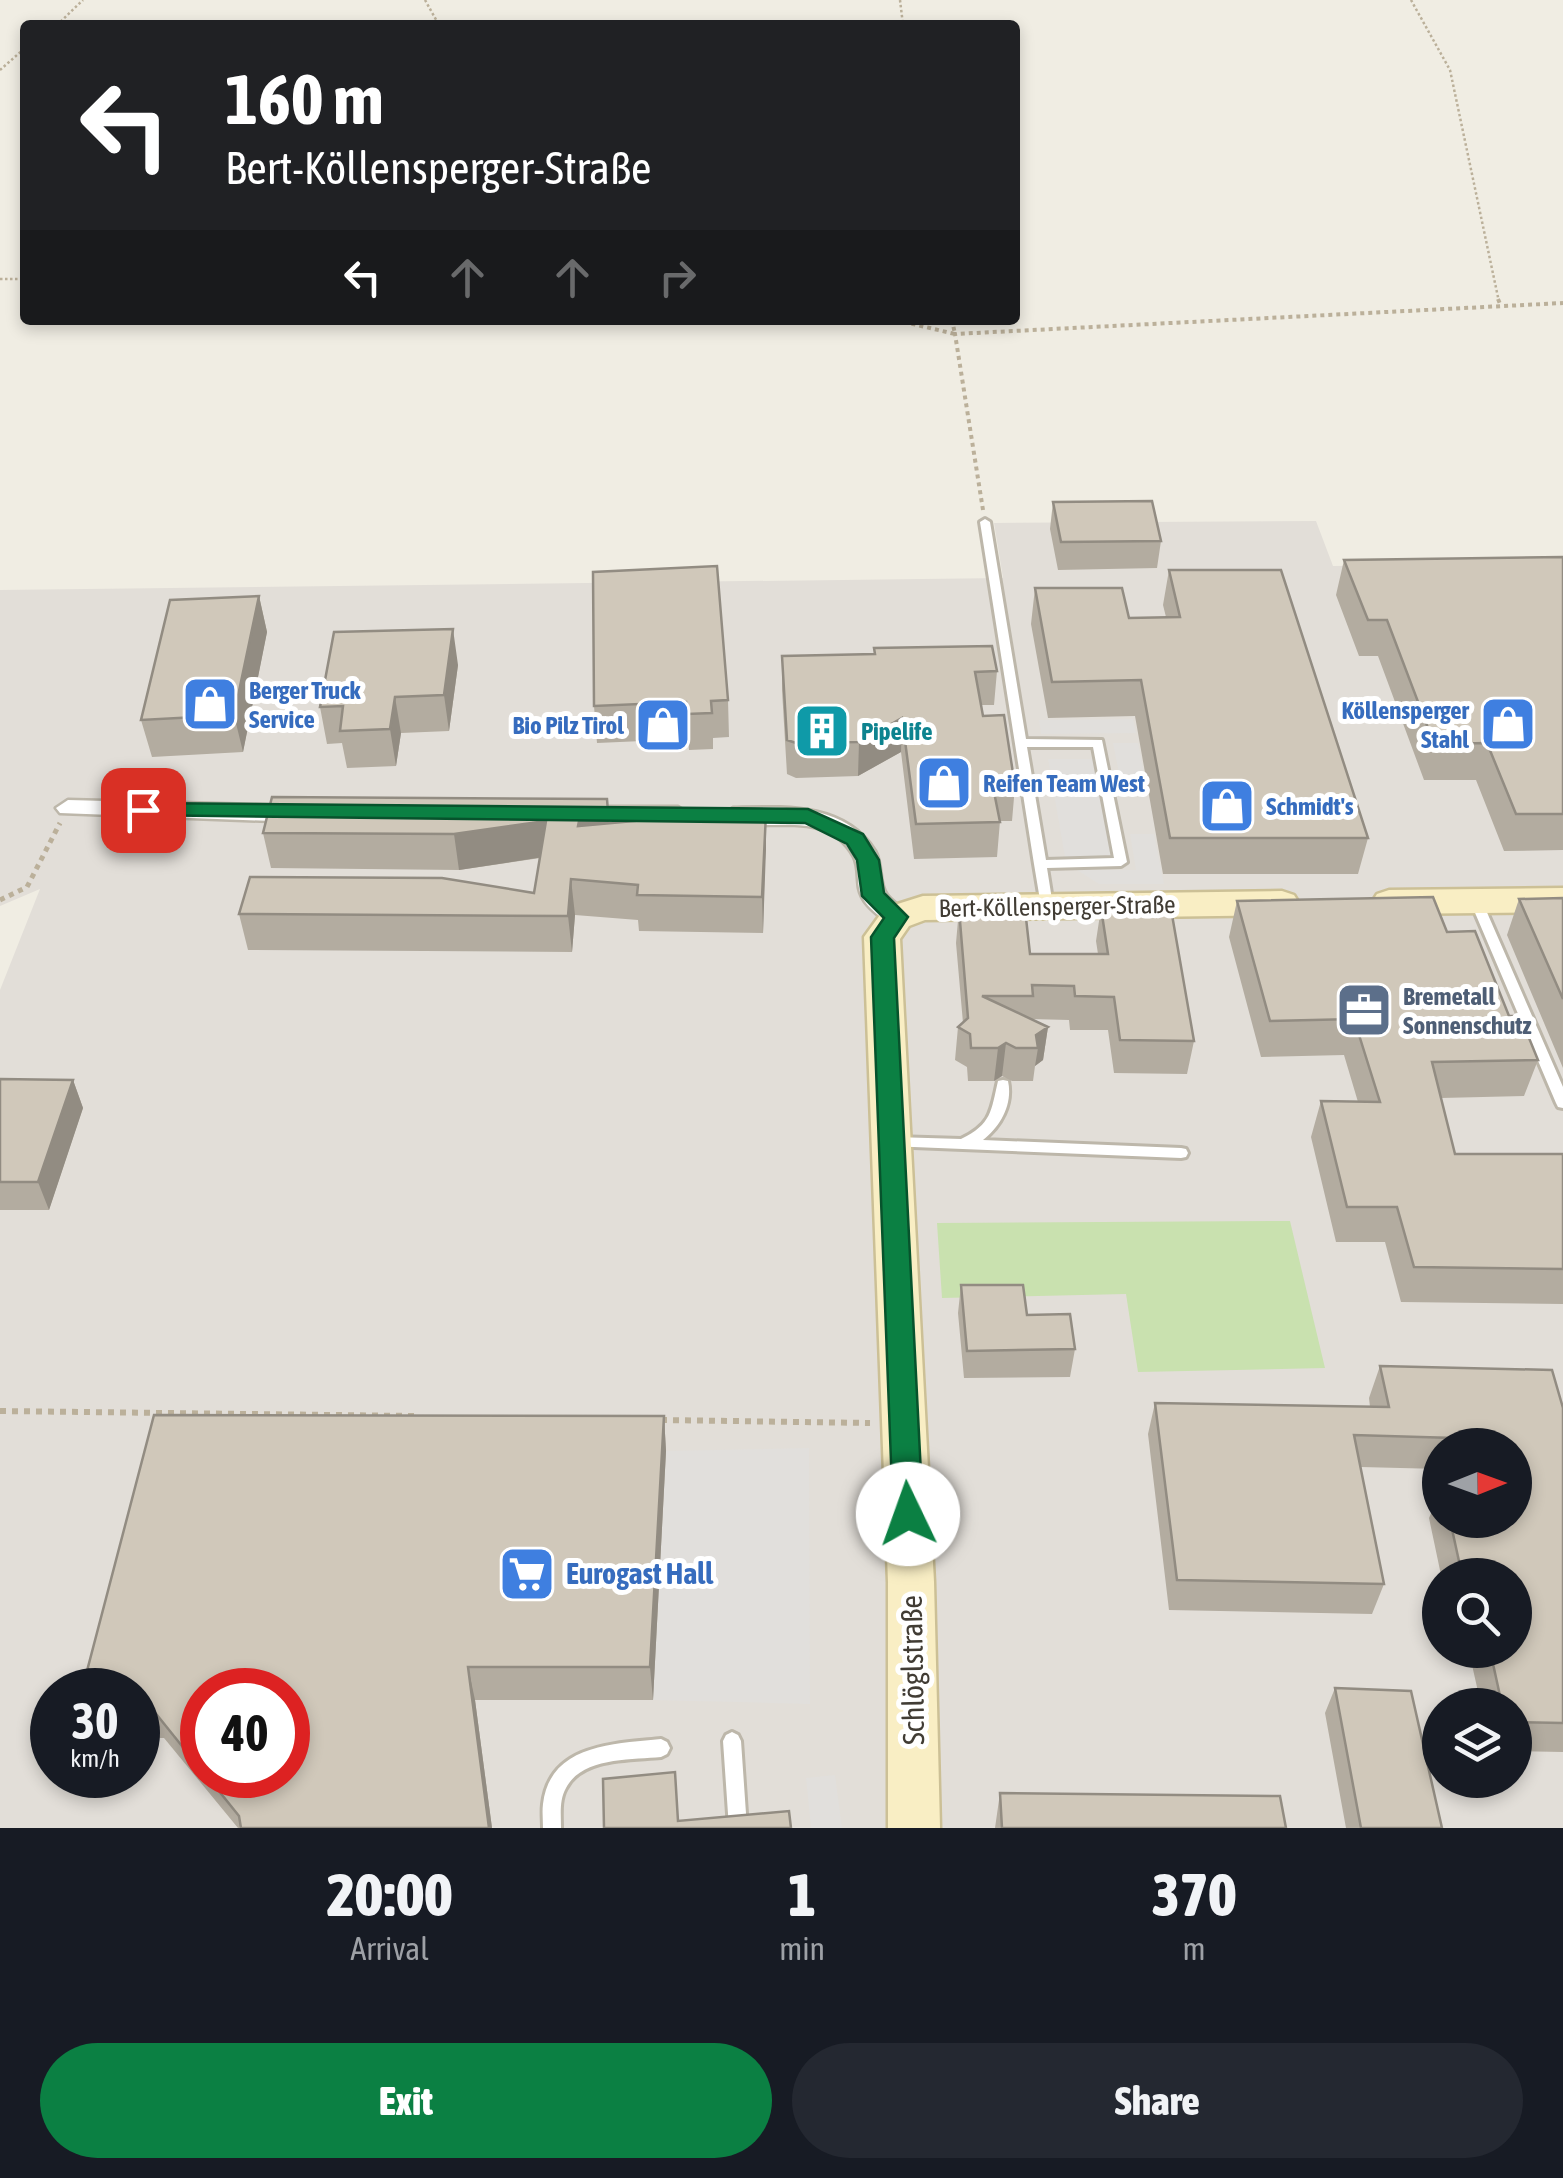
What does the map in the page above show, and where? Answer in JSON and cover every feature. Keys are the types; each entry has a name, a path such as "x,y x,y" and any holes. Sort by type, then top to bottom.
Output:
{"street":[{"path":"68,808 314,814"},
{"path":"552,815 808,816 855,839 868,860 874,896 897,917"},
{"path":"1350,902 1563,900"},
{"name":"Bert-Köllensperger-Straße","path":"897,917 923,908 1312,903"},
{"name":"Schlöglstraße","path":"897,917 882,937 912,1596 914,1828"}],"lane":[{"path":"986,522 1047,906"},
{"path":"1021,743 1098,742 1121,862 1040,864"},
{"path":"1476,901 1563,1103"},
{"path":"964,1144 992,1126 1000,1110 1003,1085"},
{"path":"891,1142 1181,1154"},
{"path":"732,1741 738,1828"},
{"path":"552,1828 550,1803 563,1773 590,1755 661,1748"}],"path":[{"path":"62,20 83,0"},
{"path":"1411,0 1450,70 1495,294 1501,306"},
{"path":"0,70 20,52"},
{"path":"917,325 955,334 1563,303"},
{"path":"953,325 986,522"},
{"path":"0,900 27,887 68,808"},
{"path":"0,1411 422,1416"},
{"path":"657,1420 903,1424"}],"shaded area":[{"path":"1316,521 1333,566 1563,564 1563,1828 0,1828 0,990 40,889 0,906 0,590 1003,578 994,523"},
{"path":"1133,719 1136,733 1041,734 1039,720"},
{"path":"1113,743 1138,743 1146,784 1121,784"},
{"path":"1048,759 1094,759 1114,857 1065,857"},
{"path":"1130,834 1154,834 1164,884 1099,884 1077,870 1136,870"},
{"path":"809,1448 810,1704 653,1700 666,1451"},
{"path":"835,1775 842,1828 811,1828 806,1778"}],"green space":[{"path":"1290,1221 1325,1368 1138,1372 1126,1294 942,1298 937,1223"}],"building":[{"path":"1152,501 1161,541 1061,542 1053,502"},
{"name":"Köllensperger Stahl","path":"1563,557 1563,814 1516,814 1487,743 1434,744 1387,620 1368,620 1344,560"},
{"path":"717,566 728,700 711,701 712,713 687,714 686,702 594,706 593,572"},
{"path":"1169,570 1281,570 1368,838 1170,838 1141,680 1052,682 1035,588 1122,588 1129,618 1180,617"},
{"path":"259,596 234,715 141,720 170,600"},
{"path":"453,629 444,695 395,697 390,729 340,731 343,706 320,707 334,632"},
{"path":"992,646 997,671 975,672 983,716 1004,715 1015,786 993,787 1000,822 916,824 902,718 859,742 787,740 782,656 875,654 874,648"},
{"path":"272,797 607,799 608,812 580,816 578,826 644,820 645,811 766,813 762,897 637,895 638,885 571,879 568,916 239,914 250,877 442,878 534,893 546,821 454,834 263,833"},
{"path":"1433,897 1447,932 1475,931 1509,1016 1520,1016 1538,1060 1432,1062 1455,1154 1563,1154 1563,1269 1414,1267 1397,1207 1347,1207 1321,1101 1380,1102 1354,1019 1270,1021 1237,901"},
{"path":"1563,898 1563,999 1519,899"},
{"path":"1101,908 1171,909 1194,1041 1120,1040 1114,997 1075,996 1074,986 1032,985 1033,996 982,996 1048,1027 1036,1035 1038,1048 1016,1048 1006,1043 998,1048 971,1048 970,1034 958,1027 968,1018 959,909 1025,909 1030,954 1108,954"},
{"path":"0,1079 73,1080 38,1182 0,1182"},
{"path":"961,1285 1023,1285 1027,1315 1070,1314 1075,1349 967,1351"},
{"path":"1380,1366 1552,1370 1563,1408 1563,1723 1532,1722 1532,1688 1498,1688 1494,1668 1532,1668 1532,1558 1458,1558 1454,1538 1532,1538 1532,1428 1422,1428 1422,1437 1354,1435 1384,1584 1177,1580 1155,1403 1389,1407"},
{"path":"154,1415 664,1416 650,1667 468,1667 489,1828 241,1828 239,1816 225,1798 310,1798 310,1668 180,1668 180,1744 160,1719 160,1668 88,1668"},
{"path":"1335,1688 1411,1691 1422,1740 1422,1798 1435,1798 1442,1828 1361,1828"},
{"path":"675,1772 678,1821 789,1811 791,1828 604,1828 603,1779"},
{"path":"1000,1793 1280,1796 1286,1828 1002,1828"}],"place":[{"name":"Berger Truck Service","path":"210,704"},
{"name":"Köllensperger Stahl","path":"1508,724"},
{"name":"Bio Pilz Tirol","path":"663,725"},
{"name":"Pipelife","path":"822,731"},
{"name":"Reifen Team West","path":"944,783"},
{"name":"Schmidt's","path":"1227,806"},
{"name":"Bremetall Sonnenschutz","path":"1364,1010"},
{"name":"Eurogast Hall","path":"527,1574"}],"route":[{"path":"143,810 808,816 855,839 868,860 874,896 897,917 882,937 908,1514"}]}
